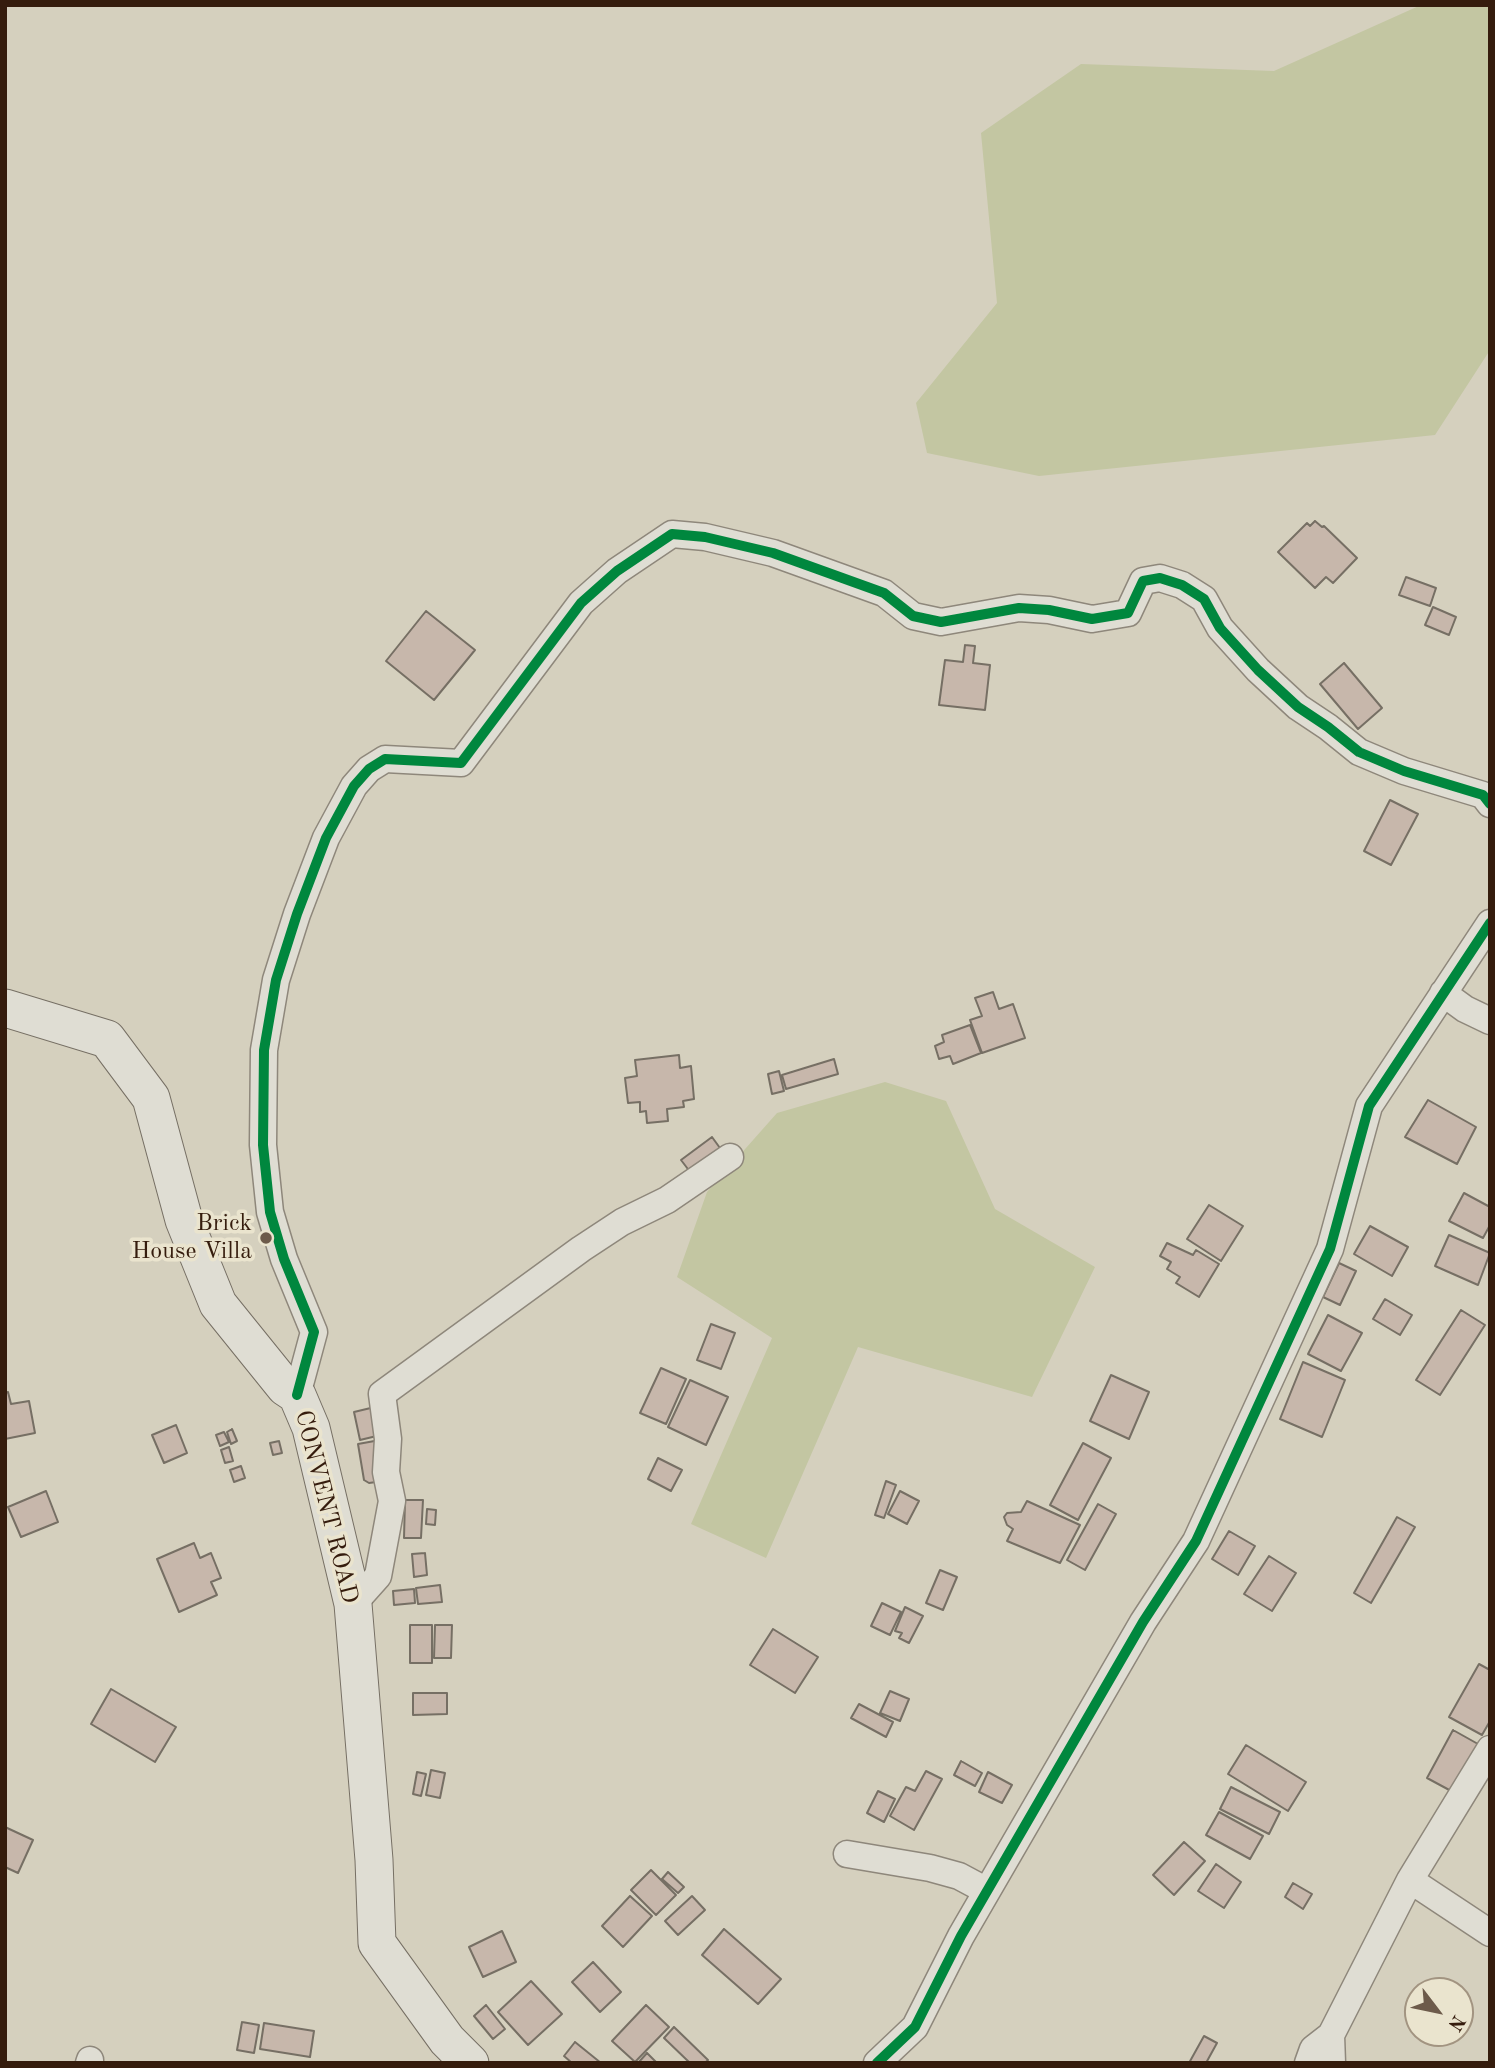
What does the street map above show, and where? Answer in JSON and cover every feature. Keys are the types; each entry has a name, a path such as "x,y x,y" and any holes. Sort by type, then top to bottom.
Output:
{"main road":[{"name":"CONVENT ROAD","path":"5,1008 107,1039 144,1088 151,1098 184,1220 218,1304 285,1387 297,1395 311,1428 353,1604 374,1860 377,1944 451,2055"}],"street":[{"path":"297,1395 314,1332 284,1259 270,1212 263,1145 264,1050 276,980 297,914 326,838 354,786 369,769 385,759 461,763 581,603 617,571 672,534 705,537 773,552 884,593 913,616 941,622 1019,608 1049,610 1092,619 1128,612 1143,581 1160,578 1182,585 1204,599 1220,628 1258,670 1298,707 1359,752 1404,771 1483,794 1490,804"},
{"path":"877,2063 915,2027 987,1891 1143,1622 1196,1541 1330,1249 1369,1106 1490,923"},
{"path":"1443,993 1465,1009 1490,1021"},
{"path":"353,1604 378,1576 392,1502 386,1472 388,1439 382,1394 563,1262 622,1222 667,1199 730,1157"},
{"path":"1308,2063 1313,2049 1331,2035 1410,1880 1490,1749"},
{"path":"847,1854 930,1868 960,1876 987,1891"},
{"path":"1410,1880 1490,1933"},
{"path":"1331,2035 1332,2063"}],"green space":[{"path":"1421,5 1490,5 1490,350 1435,435 1039,476 927,453 916,403 997,303 981,133 1081,64 1274,71"},
{"path":"885,1082 946,1101 995,1209 1095,1267 1032,1397 858,1347 766,1558 691,1524 772,1338 677,1277 707,1192 777,1113"}],"building":[{"path":"1315,521 1324,526 1357,558 1333,583 1326,577 1315,588 1278,552 1307,523 1310,526"},
{"path":"1406,577 1436,588 1430,606 1399,595"},
{"path":"1433,607 1456,617 1449,635 1425,625"},
{"path":"426,611 475,650 434,700 386,661"},
{"path":"965,645 975,646 973,663 990,665 985,710 939,705 945,660 963,662"},
{"path":"1344,663 1382,708 1358,729 1320,684"},
{"path":"1390,800 1418,814 1391,865 1364,851"},
{"path":"993,992 999,1009 1013,1004 1025,1038 982,1053 970,1020 982,1016 975,998"},
{"path":"970,1025 981,1053 953,1064 950,1056 939,1059 935,1046 944,1042 942,1035"},
{"path":"679,1055 680,1068 691,1066 694,1099 683,1101 684,1107 667,1109 668,1121 647,1123 646,1111 640,1112 640,1102 628,1103 625,1078 637,1076 635,1060"},
{"path":"834,1059 838,1074 786,1089 782,1075"},
{"path":"779,1071 784,1091 772,1094 768,1074"},
{"path":"1428,1100 1476,1127 1457,1164 1405,1137"},
{"path":"712,1137 725,1155 694,1177 681,1160"},
{"path":"1464,1193 1490,1207 1490,1225 1483,1238 1449,1221"},
{"path":"1209,1205 1243,1226 1221,1261 1187,1239"},
{"path":"1370,1226 1408,1247 1392,1276 1354,1254"},
{"path":"1449,1235 1490,1253 1478,1285 1435,1266"},
{"path":"1167,1243 1193,1255 1196,1250 1219,1264 1199,1297 1176,1283 1180,1277 1167,1269 1171,1262 1160,1256"},
{"path":"1339,1263 1356,1271 1340,1305 1323,1297"},
{"path":"1385,1299 1412,1315 1400,1335 1373,1319"},
{"path":"1461,1310 1485,1325 1440,1395 1416,1380"},
{"path":"1328,1315 1362,1333 1341,1371 1308,1354"},
{"path":"711,1324 735,1333 721,1369 697,1360"},
{"path":"1303,1362 1345,1380 1322,1437 1280,1419"},
{"path":"661,1368 686,1379 666,1424 640,1413"},
{"path":"1111,1375 1149,1392 1129,1439 1090,1421"},
{"path":"690,1380 728,1397 706,1445 668,1427"},
{"path":"8,1392 11,1404 29,1401 35,1433 5,1439 5,1393"},
{"path":"379,1406 385,1434 360,1440 354,1412"},
{"path":"176,1425 187,1453 164,1463 152,1435"},
{"path":"232,1429 237,1441 231,1444 227,1432"},
{"path":"224,1432 229,1442 220,1446 216,1435"},
{"path":"380,1440 383,1481 369,1483 364,1480 358,1444"},
{"path":"279,1441 282,1453 273,1455 270,1443"},
{"path":"1083,1443 1111,1458 1078,1520 1050,1505"},
{"path":"229,1447 233,1461 225,1463 221,1450"},
{"path":"658,1458 682,1470 671,1491 648,1479"},
{"path":"241,1466 245,1478 234,1482 230,1470"},
{"path":"886,1481 896,1485 884,1518 875,1515"},
{"path":"46,1491 58,1522 21,1537 8,1507"},
{"path":"900,1491 919,1501 907,1524 888,1514"},
{"path":"405,1500 423,1500 421,1538 404,1538"},
{"path":"1027,1501 1080,1525 1060,1563 1007,1541 1013,1529 1007,1525 1004,1517 1007,1513 1021,1512"},
{"path":"1098,1504 1116,1514 1085,1570 1067,1560"},
{"path":"427,1509 436,1510 435,1525 426,1524"},
{"path":"1397,1517 1415,1527 1371,1603 1354,1593"},
{"path":"1229,1531 1255,1546 1238,1575 1212,1559"},
{"path":"194,1543 200,1558 211,1553 221,1578 211,1582 217,1595 179,1612 157,1559"},
{"path":"425,1553 427,1575 414,1577 412,1554"},
{"path":"1269,1556 1296,1573 1272,1611 1244,1594"},
{"path":"940,1570 957,1577 943,1610 926,1603"},
{"path":"440,1585 442,1602 418,1604 416,1588"},
{"path":"414,1589 415,1603 394,1605 393,1591"},
{"path":"882,1603 901,1612 890,1635 871,1626"},
{"path":"905,1607 923,1616 909,1643 899,1638 902,1633 895,1631"},
{"path":"410,1625 432,1625 432,1663 410,1663"},
{"path":"435,1625 452,1625 451,1658 434,1658"},
{"path":"773,1629 818,1657 795,1693 750,1665"},
{"path":"1479,1664 1490,1670 1490,1721 1482,1735 1449,1717"},
{"path":"111,1689 176,1727 155,1762 91,1724"},
{"path":"890,1691 909,1699 900,1721 880,1713"},
{"path":"413,1693 447,1693 447,1714 413,1715"},
{"path":"859,1704 893,1722 886,1737 851,1718"},
{"path":"1453,1730 1478,1744 1453,1792 1427,1778"},
{"path":"1246,1745 1306,1782 1288,1811 1228,1774"},
{"path":"961,1761 982,1773 975,1786 954,1775"},
{"path":"431,1770 445,1773 440,1798 426,1795"},
{"path":"926,1771 942,1779 914,1830 890,1816 906,1787 915,1791"},
{"path":"417,1772 426,1774 421,1796 413,1794"},
{"path":"988,1772 1012,1785 1002,1803 979,1792"},
{"path":"1231,1787 1280,1812 1269,1834 1220,1809"},
{"path":"878,1791 895,1799 884,1822 867,1813"},
{"path":"1219,1812 1263,1836 1250,1859 1206,1835"},
{"path":"5,1827 33,1840 18,1873 5,1867"},
{"path":"1184,1842 1205,1861 1174,1895 1153,1875"},
{"path":"1216,1864 1241,1882 1224,1908 1198,1891"},
{"path":"651,1870 676,1895 656,1915 631,1890"},
{"path":"668,1872 684,1887 678,1893 662,1879"},
{"path":"1293,1883 1312,1894 1303,1909 1285,1897"},
{"path":"630,1896 652,1916 623,1947 602,1926"},
{"path":"692,1896 705,1910 678,1935 665,1921"},
{"path":"724,1929 781,1979 758,2004 702,1955"},
{"path":"502,1931 516,1962 483,1977 469,1947"},
{"path":"593,1962 621,1992 600,2012 572,1982"},
{"path":"531,1981 562,2014 528,2045 498,2012"},
{"path":"486,2005 505,2029 493,2039 474,2016"},
{"path":"646,2005 669,2027 635,2062 612,2041"},
{"path":"242,2022 259,2025 254,2053 237,2050"},
{"path":"264,2023 314,2031 310,2057 260,2049"},
{"path":"674,2027 708,2060 705,2063 690,2063 664,2038"},
{"path":"1204,2036 1217,2043 1206,2063 1189,2063"},
{"path":"575,2042 601,2063 572,2063 564,2056"},
{"path":"647,2053 657,2063 638,2063"}],"cycle path":[{"path":"297,1395 314,1332 284,1259 270,1212 263,1145 264,1050 276,980 297,914 326,838 354,786 369,769 385,759 461,763 581,603 617,571 672,534 705,537 773,553 884,593 913,616 941,622 1019,608 1049,610 1092,619 1128,613 1143,581 1160,578 1182,585 1204,599 1220,628 1258,670 1298,707 1359,752 1404,771 1483,795 1490,804"},
{"path":"877,2063 915,2027 961,1936 1143,1622 1196,1541 1330,1249 1369,1106 1490,923"}],"place":[{"name":"Brick House Villa","path":"266,1238"}]}
